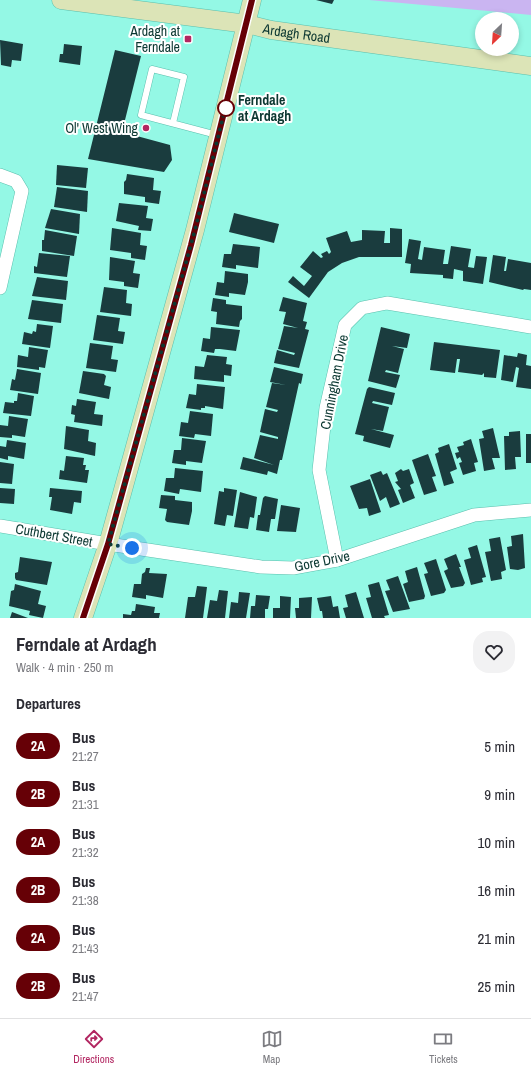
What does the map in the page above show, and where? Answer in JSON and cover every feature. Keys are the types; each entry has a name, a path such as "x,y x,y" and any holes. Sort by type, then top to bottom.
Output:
{"main road":[{"name":"Ardagh Road","path":"61,0 87,2 247,24 279,31 531,66"},
{"path":"83,618 108,544 195,230 252,0"}],"street":[{"path":"0,175 16,181 22,191 0,288"},
{"name":"Cunningham Drive","path":"337,560 319,470 326,408 345,325 362,308 388,303 531,327"},
{"name":"Gore Drive","path":"108,544 261,567 293,568 337,560 474,515 531,510"},
{"name":"Cuthbert Street","path":"0,526 108,544"}],"lane":[{"path":"173,123 184,77 152,69 141,115 219,136"}],"shaded area":[{"path":"369,0 531,0 531,15 519,14 519,12 499,12"}],"building":[{"path":"316,0 334,0 332,4"},
{"path":"0,40 23,44 21,61 12,60 11,67 1,65"},
{"path":"64,44 82,46 80,65 59,62 60,54 63,54"},
{"path":"115,50 141,56 122,132 170,145 172,160 164,172 88,159"},
{"path":"57,165 88,168 86,188 56,185"},
{"path":"127,174 154,178 153,190 161,191 159,204 145,202 145,197 124,194 124,182"},
{"path":"57,187 88,191 87,212 54,207"},
{"path":"119,203 148,206 146,218 153,219 151,231 138,230 139,226 116,221"},
{"path":"51,209 80,214 79,234 45,228"},
{"path":"234,213 279,224 274,243 229,232"},
{"path":"112,228 141,233 140,245 147,246 145,260 131,258 131,253 110,250"},
{"path":"390,228 402,229 402,257 359,257 342,263 328,272 309,298 288,282 293,276 304,286 312,276 300,267 313,251 321,258 323,257 321,254 327,251 329,254 331,252 326,238 347,231 351,242 362,240 362,230 385,231 384,243 390,243"},
{"path":"45,230 77,236 74,256 42,251 42,240 44,240"},
{"path":"409,239 421,241 418,259 422,260 424,247 445,250 443,264 448,264 451,246 471,249 468,267 474,268 476,256 487,257 483,284 463,281 463,271 454,269 453,279 443,278 443,275 410,273 411,264 405,263"},
{"path":"233,244 260,247 258,268 236,265 236,269 222,267 224,254 231,254"},
{"path":"39,253 70,256 67,277 34,273 34,266 37,267"},
{"path":"493,255 506,257 504,271 506,271 508,259 531,263 531,290 523,290 489,282"},
{"path":"110,257 135,261 133,273 140,274 138,288 124,286 124,282 109,280"},
{"path":"225,271 248,274 245,295 229,293 229,297 215,295 217,282 224,283"},
{"path":"37,277 68,281 66,300 32,296"},
{"path":"104,287 127,290 126,303 132,304 131,316 100,312"},
{"path":"283,297 307,303 303,321 307,322 305,329 309,330 299,368 274,363 277,350 294,355 295,353 278,349 284,326 298,328 283,324 286,312 279,311"},
{"path":"213,298 226,300 226,304 242,306 242,319 239,327 216,324 217,312 211,311"},
{"path":"32,300 63,304 61,323 28,319"},
{"path":"97,315 120,318 118,331 125,332 123,344 93,340"},
{"path":"37,324 53,326 50,348 22,344 24,332 32,334 33,331 36,332"},
{"path":"211,327 240,330 236,351 215,349 214,353 201,351 203,338 210,339"},
{"path":"381,327 410,334 407,348 392,346 404,349 398,373 386,370 385,372 400,375 396,388 368,381"},
{"path":"434,342 500,350 496,378 484,377 484,373 482,375 458,372 460,359 457,359 455,373 430,370"},
{"path":"90,343 113,346 111,359 118,360 116,372 86,368"},
{"path":"29,347 48,350 45,368 39,367 39,370 17,367 18,355 28,357"},
{"path":"518,353 527,355 526,365 531,366 531,389 516,387 519,368 516,367 513,382 501,380 504,355 517,357"},
{"path":"207,355 227,357 226,364 232,365 231,376 224,375 224,382 194,379 195,366 204,367"},
{"path":"274,367 303,374 301,384 299,383 282,460 280,460 277,474 268,471 267,475 240,469 243,457 274,465 254,458 260,435 278,439 278,437 260,432 265,409 277,412 278,410 266,407 272,383 286,385 270,382"},
{"path":"17,369 41,373 38,394 10,390 12,379 15,380"},
{"path":"83,371 104,374 106,376 104,385 111,387 109,399 79,393"},
{"path":"197,384 225,387 223,409 205,406 205,408 201,408 201,410 186,408 189,394 196,395"},
{"path":"369,387 395,393 392,405 373,401 372,403 389,407 383,431 371,429 394,435 390,448 363,441 364,436 355,434 367,389"},
{"path":"18,393 34,396 31,416 3,413 5,402 14,403 14,401 17,401"},
{"path":"77,399 96,402 94,414 103,415 102,426 74,422 75,415 71,414 72,405 76,406"},
{"path":"190,411 213,414 211,436 195,434 194,438 179,436 181,422 188,423"},
{"path":"9,416 28,419 25,437 12,435 12,438 0,437 0,425 8,426"},
{"path":"66,426 89,430 88,441 96,443 95,456 64,449"},
{"path":"493,428 500,458 492,458 495,469 484,471 479,439 484,438 482,431"},
{"path":"520,431 521,457 515,457 516,469 505,470 504,436 509,436 509,432"},
{"path":"526,434 531,434 531,463 526,463"},
{"path":"182,438 206,441 202,463 186,461 186,465 172,463 174,450 181,450"},
{"path":"471,439 478,462 474,463 476,471 463,475 459,463 462,462 460,457 457,459 455,453 459,452 457,447 464,445 463,442"},
{"path":"7,440 26,443 24,459 8,456 8,460 0,458 0,446 6,447"},
{"path":"449,444 457,469 450,472 454,483 444,486 435,454 439,452 438,448"},
{"path":"428,454 436,476 432,477 437,491 424,495 412,460"},
{"path":"66,456 84,458 83,465 86,465 85,470 89,470 87,483 59,479 60,470 64,471"},
{"path":"0,462 14,464 12,484 0,483"},
{"path":"175,468 203,471 201,492 180,489 179,494 164,491 166,478 174,478"},
{"path":"401,469 403,471 409,469 414,483 410,485 415,498 403,503 398,490 401,489 395,482 398,481 395,473"},
{"path":"381,471 383,475 387,473 400,504 390,508 386,497 380,501 370,475"},
{"path":"370,479 381,512 369,516 367,508 359,509 350,486"},
{"path":"0,488 15,489 14,504 0,503"},
{"path":"50,488 82,491 81,503 74,502 72,514 50,510 52,497 49,497"},
{"path":"224,488 237,490 233,516 227,515 225,526 214,524 219,491 224,492"},
{"path":"240,492 257,497 254,518 250,517 248,529 234,527"},
{"path":"161,495 175,496 175,500 192,502 189,525 167,522 165,520 167,509 159,508"},
{"path":"265,496 278,499 275,519 271,519 269,532 256,530 258,515 260,515 263,498"},
{"path":"281,505 300,508 296,532 277,531"},
{"path":"523,534 525,568 518,570 510,569 507,547 512,546 511,536"},
{"path":"500,537 506,570 501,572 502,579 491,581 485,552 491,551 489,539"},
{"path":"477,545 486,577 482,578 483,582 471,585 464,560 471,558 468,548"},
{"path":"456,554 465,583 463,586 451,588 444,571 448,569 444,559"},
{"path":"20,557 52,562 47,585 16,580 15,573 18,572"},
{"path":"436,559 446,590 444,593 431,596 424,574 428,573 424,563"},
{"path":"417,567 425,596 424,599 409,602 403,584 408,582 405,571"},
{"path":"146,568 150,568 149,573 167,574 163,598 146,595 146,599 132,597 134,584 141,584 142,574 145,572"},
{"path":"398,576 410,609 393,612 385,591 390,590 386,580"},
{"path":"379,582 389,615 384,616 385,618 372,618 366,598 371,597 368,585"},
{"path":"15,584 41,591 38,604 46,606 43,618 29,615 30,611 9,606 11,591 14,590"},
{"path":"197,586 207,587 203,618 185,618 188,597 195,597"},
{"path":"219,590 228,591 225,618 207,618 210,600 217,601"},
{"path":"239,592 250,593 246,618 229,618 231,602 238,603"},
{"path":"356,592 364,618 346,618 343,608 348,607 345,595"},
{"path":"256,595 270,596 268,609 265,609 265,618 250,618 251,606 255,606"},
{"path":"280,596 291,597 290,618 273,618 273,608 280,608"},
{"path":"331,596 333,607 338,606 340,618 323,618 322,611 320,611 317,598"},
{"path":"312,597 311,618 296,618 295,608 299,608 299,598"},
{"path":"136,604 155,607 154,613 160,613 159,618 123,618 123,614 131,615 132,611 135,611"},
{"path":"12,612 28,618 10,618"}],"bus line":[{"name":"2A","path":"83,618 108,544 199,217 252,0"}],"place":[{"name":"Ardagh at Ferndale","path":"188,39"},
{"name":"Ferndale at Ardagh","path":"226,108"},
{"name":"Ol' West Wing","path":"146,128"}],"route":[{"path":"132,548 108,544 195,230 226,105 226,108"}]}
